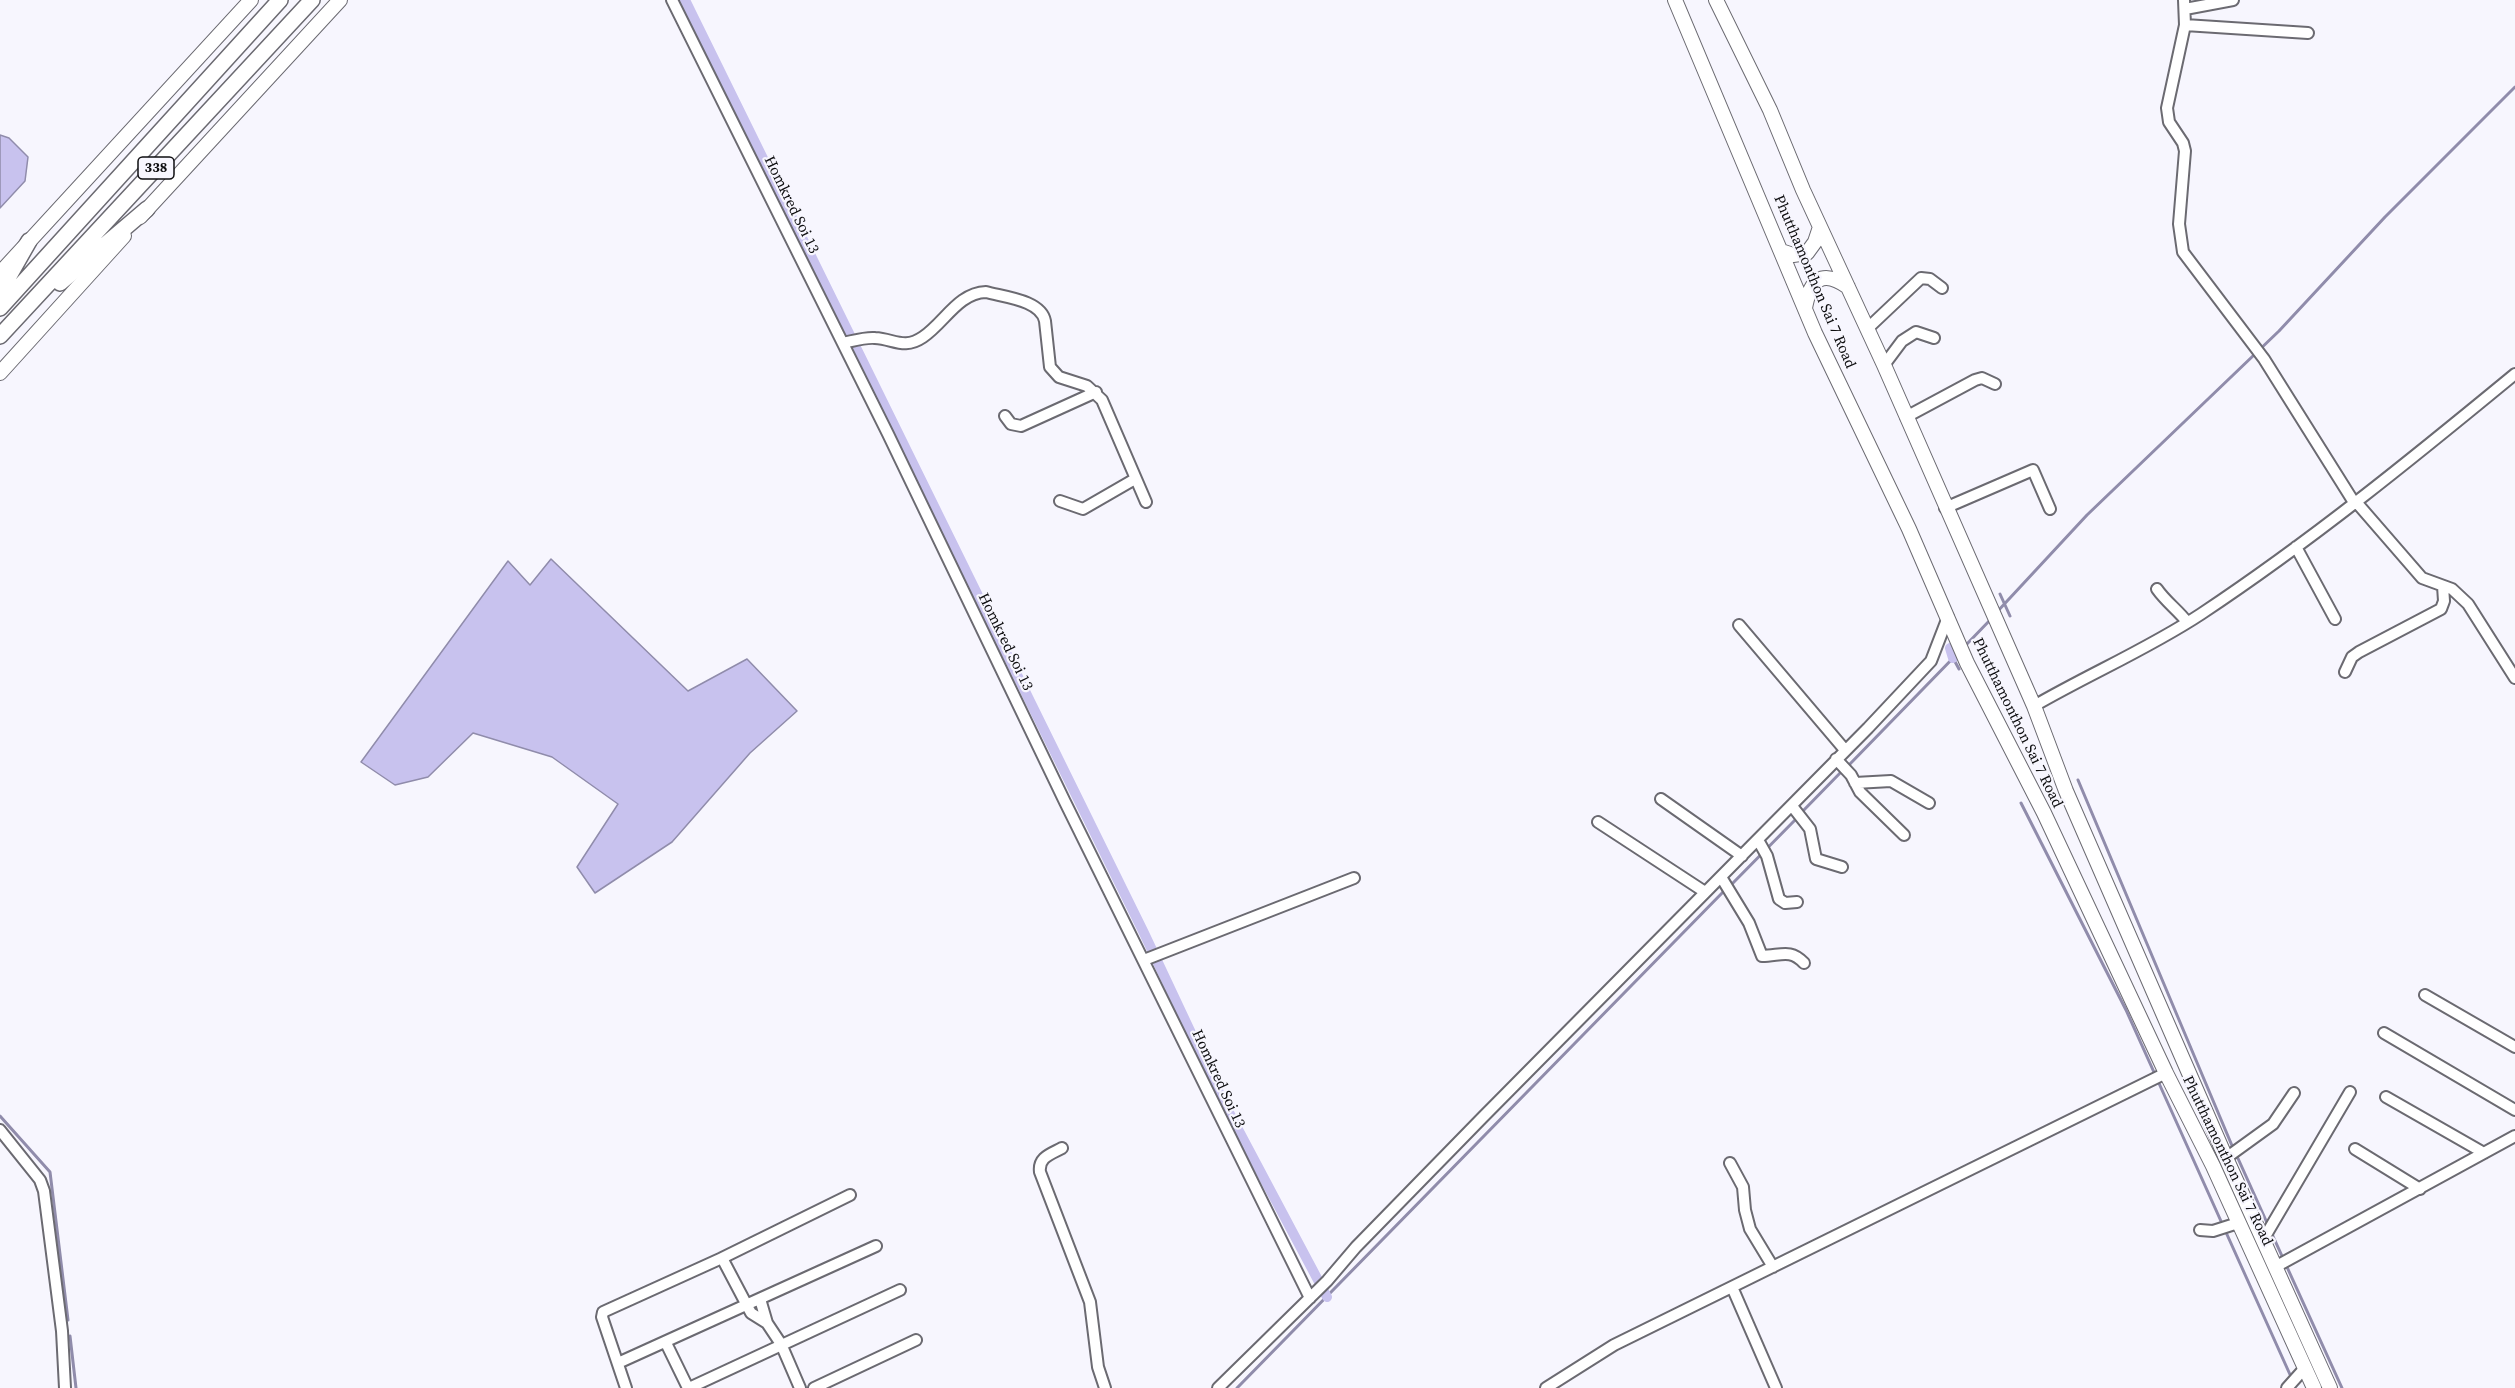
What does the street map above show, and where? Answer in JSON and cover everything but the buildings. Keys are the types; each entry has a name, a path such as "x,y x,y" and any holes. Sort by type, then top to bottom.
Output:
{"highway":[{"name":"338","path":"0,308 280,0"},
{"name":"338","path":"4,331 312,0"},
{"path":"4,331 147,209"},
{"path":"0,292 29,241"}],"main road":[{"path":"0,273 251,0"},
{"path":"0,374 147,209 340,0"},
{"name":"Phutthamonthon Sai 7 Road","path":"1675,0 1805,308 1910,530 1967,663 2049,824 2160,1076 2213,1166 2233,1225 2294,1380 2314,1388"},
{"name":"Phutthamonthon Sai 7 Road","path":"1716,0 1770,110 1820,227 1884,365 2034,706 2066,791 2227,1157 2267,1234 2276,1266 2330,1388"},
{"path":"1781,251 1793,255 1808,253 1820,227"},
{"path":"1805,308 1808,291 1815,281 1827,277 1838,279 1848,287"}],"street":[{"name":"Homkred Soi 13","path":"672,0 850,342 1065,802 1152,957 1209,1096 1314,1294"},
{"path":"2233,0 2184,4 2185,25 2167,108 2169,122 2183,143 2185,151 2179,224 2180,240 2187,259 2264,359 2356,503 2422,578 2457,593 2468,604 2515,678"},
{"path":"2185,25 2308,33"},
{"path":"1867,329 1922,278 1930,279 1942,288"},
{"path":"850,342 874,338 903,345 922,338 964,298 972,294 986,292 1041,310 1045,321 1050,367 1053,373 1081,383 1096,392 1111,418 1146,502"},
{"path":"1884,365 1910,335 1916,332 1934,338"},
{"path":"2034,706 2187,622 2296,547 2356,503 2515,374"},
{"path":"1906,417 1975,380 1982,378 1995,384"},
{"path":"1005,416 1011,424 1021,426 1096,392"},
{"path":"1946,508 2033,470 2050,509"},
{"path":"1060,501 1083,509 1135,479"},
{"path":"2296,547 2335,619"},
{"path":"2345,672 2352,657 2359,652 2440,609 2444,601 2443,586"},
{"path":"2157,589 2187,622"},
{"path":"1218,1388 1327,1281 1356,1247 1705,892 1723,879 1742,856 1763,848 1794,808 1838,762 1845,750 1931,661 1941,630 1948,617"},
{"path":"1739,625 1845,750"},
{"path":"1838,762 1853,779 1860,792 1904,835"},
{"path":"1853,779 1891,781 1929,803"},
{"path":"1661,800 1742,856"},
{"path":"1794,808 1810,829 1816,859 1842,867"},
{"path":"1598,822 1705,892"},
{"path":"1763,848 1779,899 1785,903 1797,902"},
{"path":"1152,957 1354,878"},
{"path":"1723,879 1749,923 1762,956 1792,953 1804,963"},
{"path":"2425,995 2515,1047"},
{"path":"2384,1033 2515,1110"},
{"path":"1546,1388 1614,1345 2160,1076"},
{"path":"2267,1234 2350,1092"},
{"path":"2227,1157 2273,1124 2294,1093"},
{"path":"2386,1097 2484,1153"},
{"path":"0,1130 32,1169 44,1191 62,1331 65,1388"},
{"path":"2276,1266 2515,1136"},
{"path":"1062,1148 1043,1158 1039,1164 1040,1172 1090,1302 1098,1367 1105,1388"},
{"path":"2355,1149 2420,1189"},
{"path":"1730,1163 1743,1187 1749,1229 1773,1267"},
{"path":"626,1388 602,1317 603,1312 722,1258 850,1195"},
{"path":"2200,1230 2213,1231 2233,1225"},
{"path":"618,1363 876,1245"},
{"path":"722,1258 751,1313 767,1323"},
{"path":"1732,1287 1776,1388"},
{"path":"666,1343 689,1388 900,1290"},
{"path":"760,1299 767,1323 781,1344 801,1388"},
{"path":"814,1388 916,1340"}],"shaded area":[{"path":"0,135 9,138 28,157 25,181 0,208"},
{"path":"551,559 688,691 747,659 797,711 750,753 672,842 595,893 577,867 618,804 552,757 473,733 428,777 395,785 361,762 508,561 530,585"}],"waterway":[{"path":"685,0 1144,933 1223,1101 1327,1297"},
{"path":"1996,613 2087,515 2279,331 2385,217 2515,87"},
{"path":"2000,594 2010,616"},
{"path":"1965,646 1992,618"},
{"path":"1950,648 1953,658"},
{"path":"1848,766 1958,653"},
{"path":"1953,658 1959,669"},
{"path":"1801,813 1843,770"},
{"path":"2078,780 2233,1148"},
{"path":"2021,803 2126,1010 2292,1379"},
{"path":"1730,886 1797,818"},
{"path":"1237,1388 1725,890"},
{"path":"0,1116 50,1172 68,1320"},
{"path":"2236,1154 2268,1225"},
{"path":"2272,1234 2342,1388"},
{"path":"70,1336 76,1388"}]}
